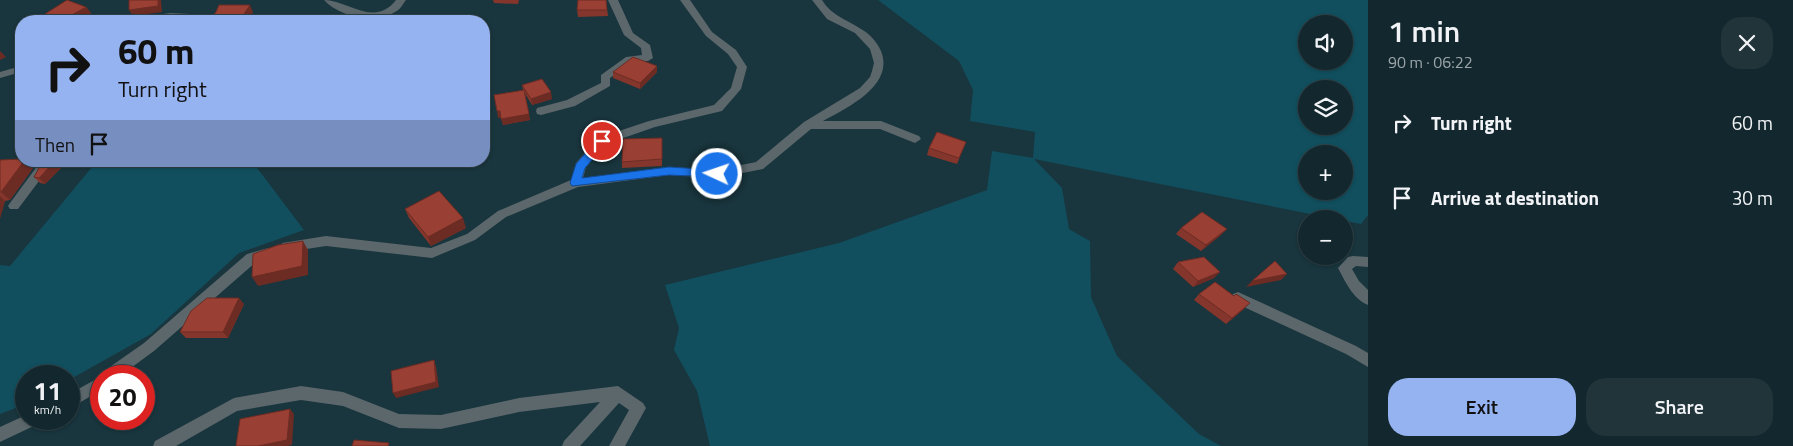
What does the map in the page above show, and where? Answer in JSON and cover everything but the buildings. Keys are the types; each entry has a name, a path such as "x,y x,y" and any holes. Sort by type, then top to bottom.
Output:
{"street":[{"path":"329,0 340,9 377,14 392,11 401,0"},
{"path":"541,111 571,103 606,84 605,77 630,59 648,58 646,48 629,35 613,0"},
{"path":"576,183 580,166 602,141 653,124 718,108 736,89 742,68 732,52 708,34 685,0"},
{"path":"125,365 149,348 252,258 284,247 326,241 432,254 471,237 502,214 576,183 669,171 717,174 759,166 808,125 870,85 879,70 880,57 865,37 826,14 817,0"},
{"path":"0,75 15,71"},
{"path":"808,125 881,125 915,139"},
{"path":"14,206 42,167"},
{"path":"1368,262 1353,261 1345,268 1354,285 1368,299"},
{"path":"1238,298 1351,350 1368,361"},
{"path":"160,446 234,404 300,393 343,399 399,421 441,422 519,405 618,394 638,408 617,446"},
{"path":"570,446 618,394"},
{"path":"0,435 15,428"}],"shaded area":[{"path":"878,0 1368,0 1368,215 1361,224 1353,222 1353,210 1298,211 1034,159 1062,188 1069,229 1090,241 1091,297 1117,356 1199,434 1221,446 710,446 697,391 674,350 679,328 665,285 839,243 987,190 992,151 1033,158 1035,132 970,121 973,90 959,61"},
{"path":"92,167 257,167 304,230 239,253 151,334 96,365 90,365 90,368 80,374 80,365 15,365 15,408 0,414 0,265 10,266"}],"route":[{"path":"602,141 580,166 576,183 669,171 717,174"}]}
